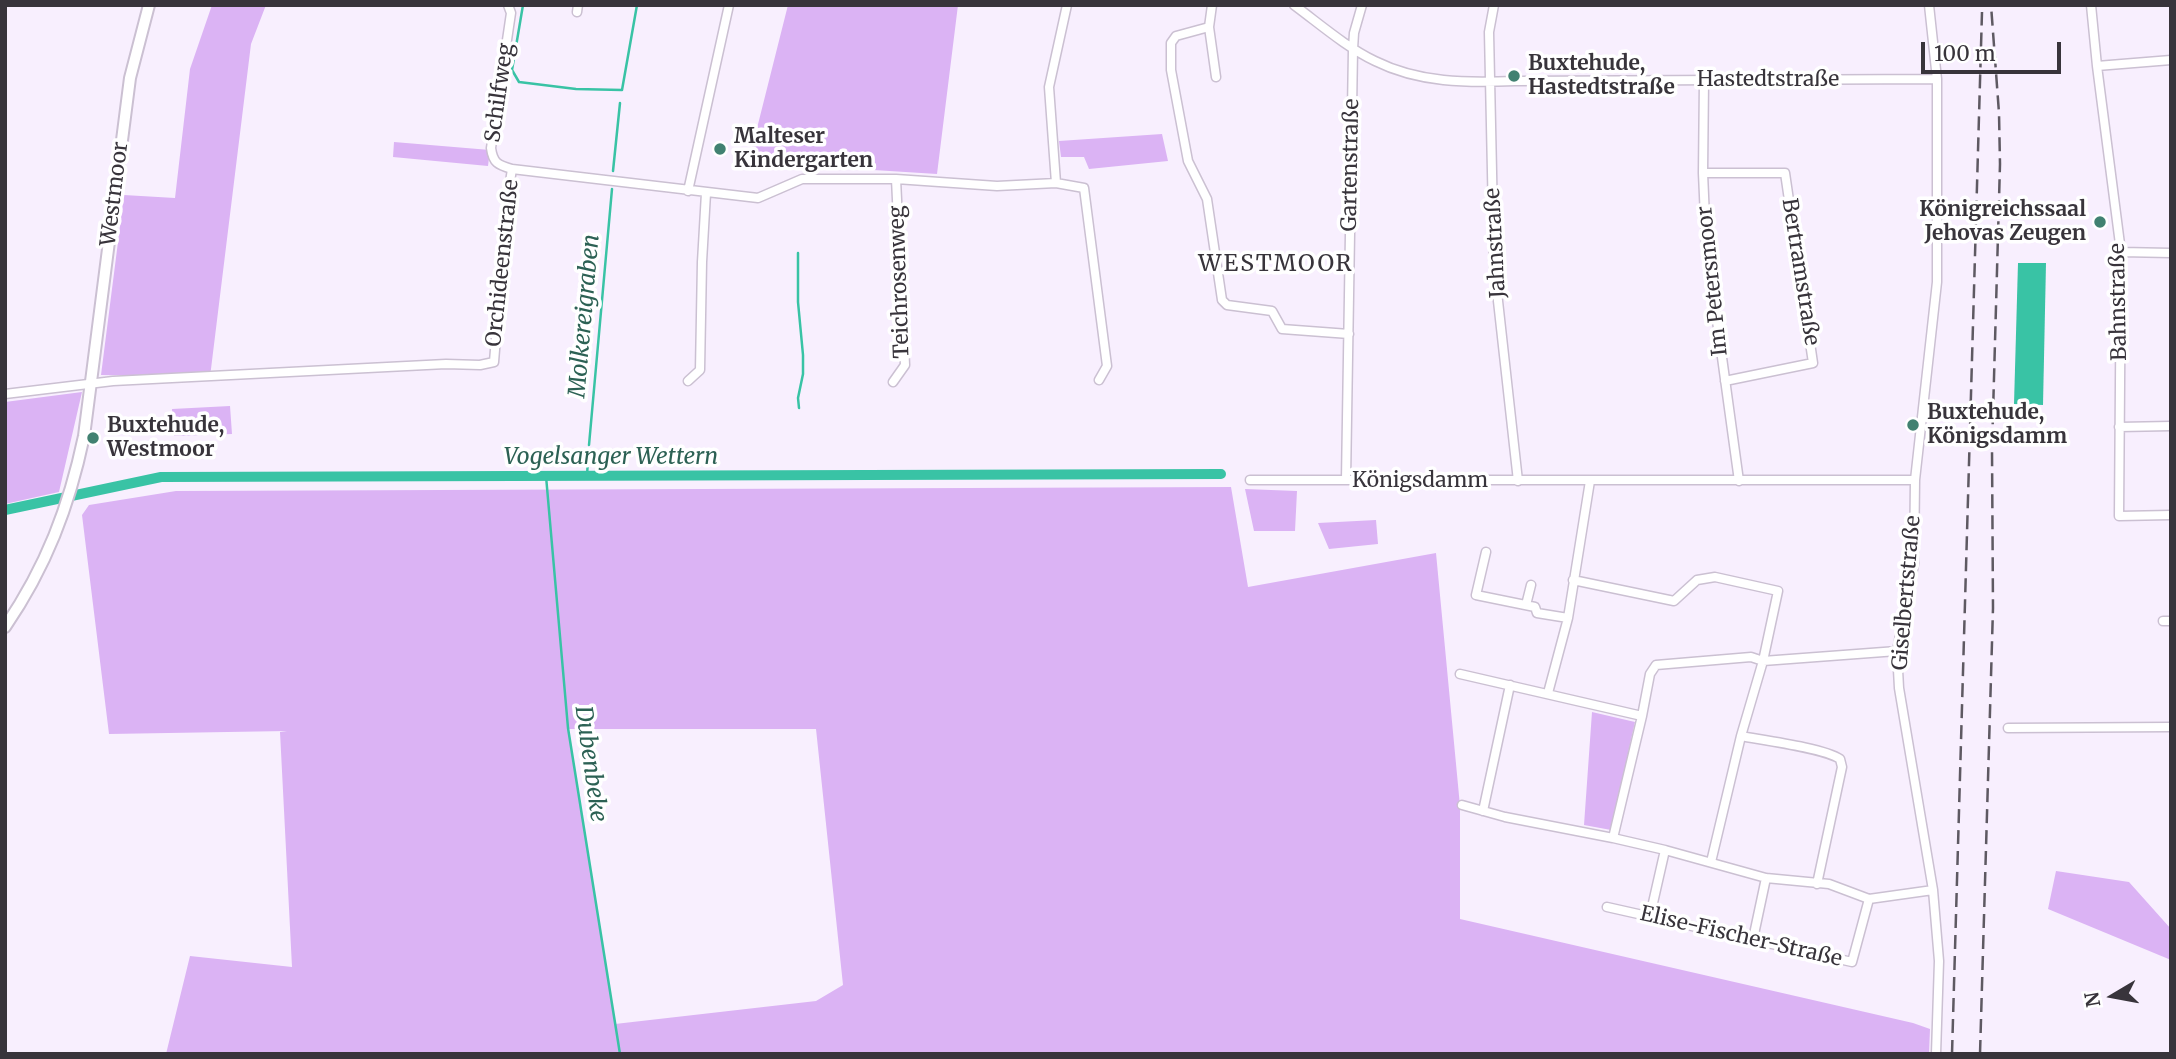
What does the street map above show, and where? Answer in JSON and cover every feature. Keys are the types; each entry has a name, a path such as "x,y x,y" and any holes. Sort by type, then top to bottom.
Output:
{"street":[{"name":"Westmoor","path":"5,627 47,557 72,487 84,436 130,78 149,5"},
{"name":"Schilfweg","path":"508,5 511,13 510,26 491,148 493,160 499,166 512,169"},
{"path":"688,191 729,5"},
{"path":"1056,183 1049,87 1067,5"},
{"path":"1212,5 1209,27 1216,77"},
{"path":"1294,5 1353,48"},
{"name":"Gartenstraße","path":"1346,480 1353,48 1362,5"},
{"name":"Jahnstraße","path":"1494,5 1489,32 1494,265 1518,481"},
{"name":"Giselbertstraße","path":"1929,5 1937,79 1937,282 1915,480 1914,564 1897,651 1899,688 1933,890 1939,961 1936,1054"},
{"name":"Bahnstraße","path":"2091,5 2121,253 2119,516 2171,514"},
{"path":"1209,27 1176,36 1171,43 1171,70 1188,161 1207,199 1222,300 1227,305 1272,311 1282,329 1349,334"},
{"name":"Hastedtstraße","path":"1353,48 1377,62 1414,76 1467,83 1937,79"},
{"path":"2097,65 2171,60"},
{"name":"Im Petersmoor","path":"1704,80 1703,173 1706,240 1739,481"},
{"name":"Orchideenstraße","path":"90,385 113,381 446,364 480,365 494,362 512,169 752,198 758,198 802,179 896,179"},
{"name":"Bertramstraße","path":"1703,173 1785,173 1813,363 1725,381"},
{"path":"896,179 998,186 1056,183 1084,188 1107,366 1099,380"},
{"name":"Teichrosenweg","path":"892,382 905,365 896,179"},
{"path":"688,381 700,370 706,193"},
{"path":"2121,253 2171,253"},
{"path":"5,394 90,385"},
{"path":"2119,427 2171,426"},
{"name":"Königsdamm","path":"1250,480 1915,480"},
{"path":"1548,693 1567,618 1590,481"},
{"path":"1486,552 1476,595 1535,607 1537,612 1567,618"},
{"path":"1573,580 1674,601 1696,580 1715,577 1777,591 1763,661 1741,736 1711,862"},
{"path":"1526,605 1531,585"},
{"path":"1613,838 1650,674 1656,665 1751,657 1763,661 1897,651"},
{"path":"1460,674 1642,716"},
{"path":"1483,811 1510,685"},
{"path":"2008,728 2171,727"},
{"path":"1741,736 1791,745 1840,759 1842,767 1817,884"},
{"path":"1461,805 1665,850 1766,878 1829,884 1869,899 1933,890"},
{"path":"1650,916 1665,850"},
{"path":"1753,939 1766,878"},
{"name":"Elise-Fischer-Straße","path":"1607,907 1852,962 1869,899"}],"shaded area":[{"path":"212,5 266,5 251,44 210,377 101,375 124,195 175,198 190,69"},
{"path":"788,5 958,5 937,174 858,169 750,156"},
{"path":"1162,134 1168,161 1089,169 1084,157 1061,157 1059,141"},
{"path":"394,142 490,150 488,166 393,157"},
{"path":"2018,263 2046,263 2043,405 2014,404"},
{"path":"82,392 59,492 5,504 5,402"},
{"path":"230,406 232,434 174,436 172,409"},
{"path":"1231,487 1248,587 1436,553 1460,806 1460,919 1913,1023 1930,1029 1929,1054 166,1054 190,956 292,967 280,732 287,731 109,734 82,515 89,505 176,491","holes":["568,729 816,729 843,985 816,1001 615,1024"]},
{"path":"1245,489 1297,491 1295,531 1254,531"},
{"path":"1376,520 1378,544 1329,549 1318,523"},
{"path":"1592,712 1635,722 1611,830 1584,825"},
{"path":"2056,871 2129,882 2171,929 2171,960 2048,909"}],"waterway":[{"path":"523,5 512,70 519,82 576,89 622,90 637,5"},
{"name":"Molkereigraben","path":"613,171 620,103"},
{"name":"Molkereigraben","path":"589,445 612,189"},
{"path":"798,253 798,302 803,355 799,408"},
{"name":"Molkereigraben","path":"587,476 588,459"},
{"name":"Vogelsanger Wettern","path":"5,510 161,477 1221,474"},
{"name":"Dubenbeke","path":"546,476 568,728 620,1054"}],"railway":[{"path":"1980,1054 1993,608 1992,449 2000,164 1991,5"},
{"path":"1952,1054 1982,12"}],"place":[{"name":"Buxtehude, Hastedtstraße","path":"1514,76"},
{"name":"Malteser Kindergarten","path":"720,149"},
{"name":"Königreichssaal Jehovas Zeugen","path":"2100,222"},
{"name":"Buxtehude, Königsdamm","path":"1913,425"},
{"name":"Buxtehude, Westmoor","path":"93,438"}],"district":[{"name":"WESTMOOR","path":"1276,264"}]}
